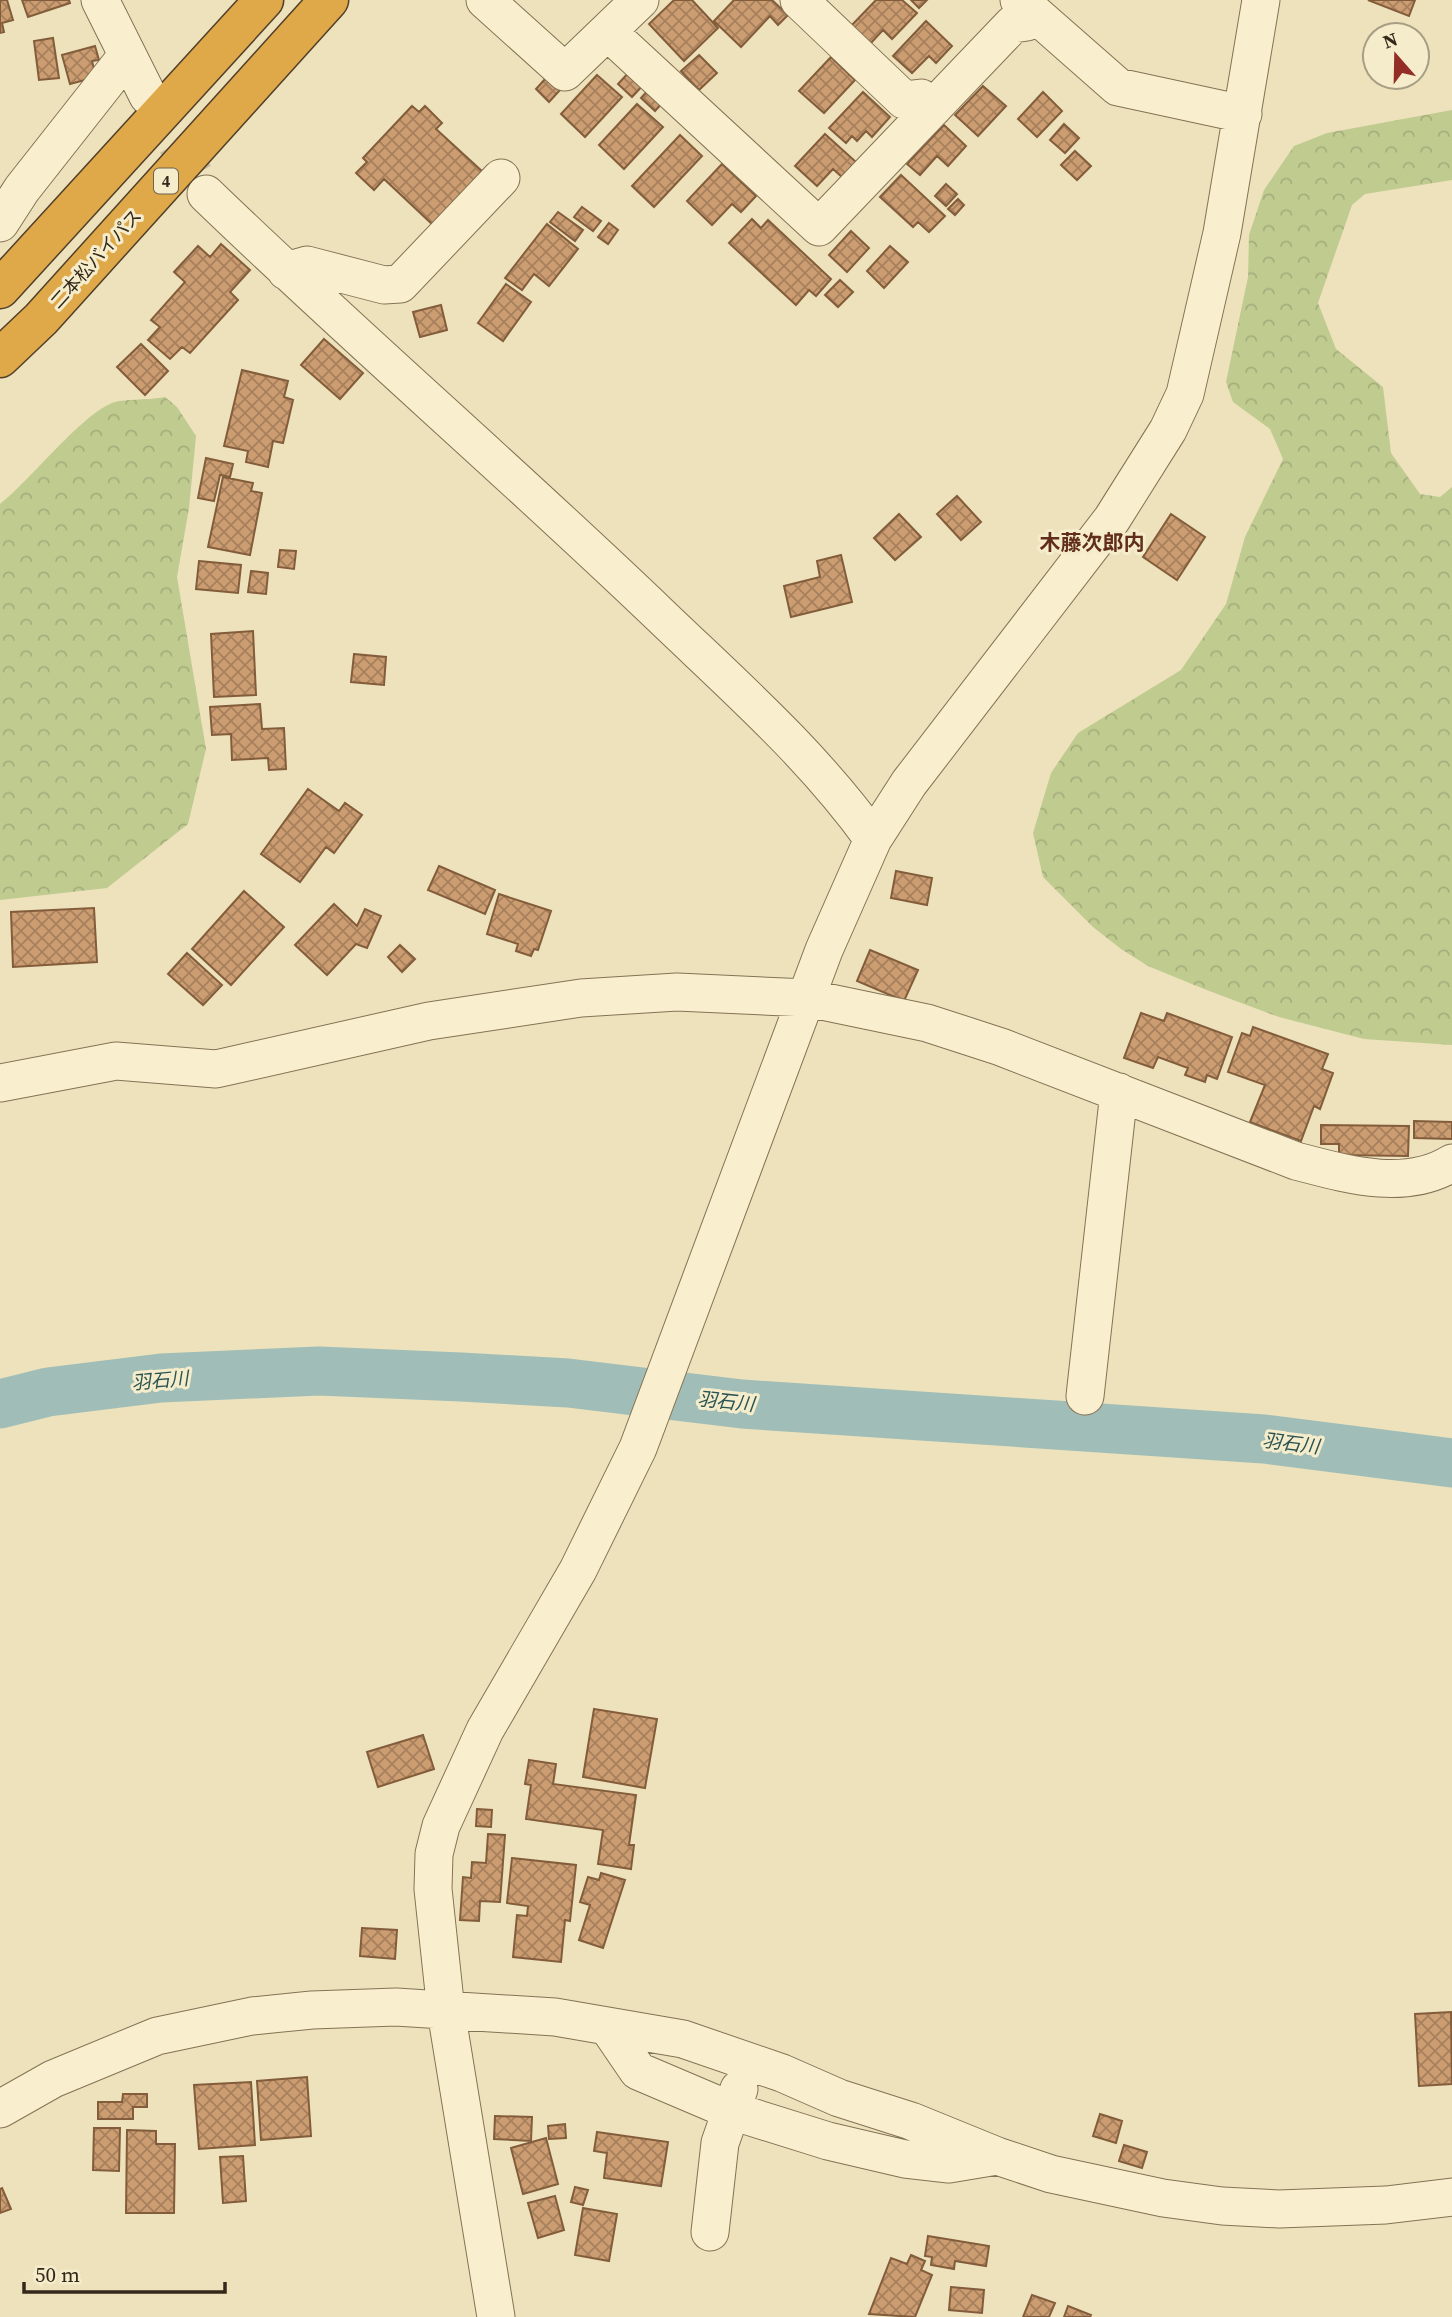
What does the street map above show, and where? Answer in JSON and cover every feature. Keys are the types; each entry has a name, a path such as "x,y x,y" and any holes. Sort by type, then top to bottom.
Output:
{"highway":[{"path":"0,289 264,0"},
{"name":"二本松バイパス","path":"0,358 41,319 329,0"}],"street":[{"path":"100,0 126,57 148,96"},
{"path":"485,0 565,72 640,0"},
{"path":"799,0 904,100 921,98 933,108"},
{"path":"496,2317 446,2011 433,1889 434,1854 441,1826 485,1730 578,1570 641,1439 824,950 873,839 909,783 1112,519 1168,430 1185,394 1196,354 1243,114 1261,0"},
{"path":"608,32 819,227 1013,24 1027,22 1026,7"},
{"path":"1026,7 1118,87 1243,114"},
{"path":"0,223 22,189 126,57"},
{"path":"286,271 307,265 384,285 400,284 502,178"},
{"path":"206,194 286,271 578,536 777,726 838,792 873,839"},
{"path":"0,1083 116,1061 216,1069 417,1023 581,998 677,992 807,999 927,1023 1001,1047 1296,1161 1335,1171 1378,1179 1408,1178 1439,1171 1452,1163"},
{"path":"1085,1396 1119,1092"},
{"path":"0,2109 53,2079 156,2036 252,2016 312,2010 396,2007 555,2017 683,2039 997,2156 1051,2174 1152,2196 1222,2206 1348,2206 1452,2197"},
{"path":"608,2027 638,2071 732,2111 828,2141 905,2159 949,2164 997,2156"},
{"path":"710,2232 720,2143 749,2062"}],"green space":[{"path":"1452,110 1452,180 1365,194 1352,205 1318,303 1336,349 1383,387 1391,453 1420,494 1440,497 1452,487 1452,1045 1364,1039 1279,1017 1148,966 1093,927 1043,877 1033,833 1051,773 1078,733 1181,670 1226,604 1245,537 1283,459 1270,429 1233,402 1226,382 1248,277 1249,235 1264,190 1294,146 1327,133"},
{"path":"165,397 177,407 196,436 189,508 177,577 206,749 188,824 107,888 0,900 0,504 73,432 102,408 120,401"}],"building":[{"path":"0,0 7,0 13,20 2,23 4,32 0,33"},
{"path":"22,0 69,0 70,3 28,17"},
{"path":"674,0 692,0 718,28 684,61 649,24"},
{"path":"734,0 772,0 788,15 778,25 770,16 741,47 714,21"},
{"path":"876,0 902,0 917,13 892,39 883,30 869,45 850,27"},
{"path":"911,0 927,0 919,8"},
{"path":"1368,0 1415,0 1409,16"},
{"path":"926,21 952,46 936,63 929,56 912,73 893,56"},
{"path":"53,38 59,78 39,80 34,41"},
{"path":"95,46 99,60 92,61 96,77 70,84 62,55"},
{"path":"699,55 717,73 699,90 681,71"},
{"path":"831,57 855,80 824,113 799,91"},
{"path":"632,69 646,82 632,97 618,84"},
{"path":"597,75 622,97 585,137 561,114"},
{"path":"546,78 560,90 549,102 536,89"},
{"path":"983,86 1006,106 978,136 955,115"},
{"path":"650,88 664,101 655,111 641,98"},
{"path":"863,92 890,117 872,137 866,131 857,141 852,136 846,143 829,128"},
{"path":"1043,92 1062,111 1037,137 1018,119"},
{"path":"637,104 663,127 624,169 599,145"},
{"path":"412,106 419,112 425,106 442,123 436,129 483,172 433,225 384,179 374,190 356,173 367,162 363,158"},
{"path":"1064,124 1079,138 1065,153 1050,140"},
{"path":"944,125 966,146 948,166 937,156 920,175 907,164"},
{"path":"825,134 856,162 842,177 833,169 817,186 795,166"},
{"path":"680,135 702,156 654,207 632,186"},
{"path":"1075,151 1091,166 1077,180 1061,165"},
{"path":"722,164 756,196 741,212 732,204 712,225 687,201"},
{"path":"901,175 945,216 929,232 918,222 913,227 880,197"},
{"path":"946,184 957,194 946,206 935,196"},
{"path":"958,199 964,205 955,215 948,209"},
{"path":"582,207 601,221 593,231 574,217"},
{"path":"558,212 583,230 575,241 550,222"},
{"path":"752,219 761,228 768,220 831,279 816,296 809,290 796,305 729,243"},
{"path":"609,223 618,230 608,244 598,237"},
{"path":"547,224 578,249 549,286 534,274 522,290 505,278"},
{"path":"851,231 869,248 847,272 829,255"},
{"path":"221,244 250,270 230,292 238,300 190,353 182,347 170,359 148,340 160,327 151,320 185,282 174,272 198,246 210,257"},
{"path":"890,246 908,262 884,288 867,271"},
{"path":"840,280 853,292 838,307 825,295"},
{"path":"506,284 531,302 503,341 478,323"},
{"path":"441,305 447,330 420,337 413,312"},
{"path":"324,339 363,373 340,399 301,365"},
{"path":"141,344 168,371 145,395 117,367"},
{"path":"242,370 288,381 284,397 293,400 283,443 273,441 268,467 246,462 248,451 224,446"},
{"path":"206,458 233,464 230,477 220,475 214,501 198,498"},
{"path":"223,477 253,483 251,491 262,493 250,555 208,547"},
{"path":"957,496 981,522 961,540 937,514"},
{"path":"899,514 921,537 895,560 874,538"},
{"path":"1171,514 1205,537 1177,580 1143,557"},
{"path":"280,550 296,551 294,569 278,567"},
{"path":"841,555 852,602 791,617 784,586 820,577 817,561"},
{"path":"199,561 241,565 238,593 196,589"},
{"path":"251,571 268,573 266,594 248,592"},
{"path":"253,631 256,695 214,697 211,634"},
{"path":"354,654 386,657 384,685 351,682"},
{"path":"260,704 262,729 284,728 286,769 269,770 268,758 232,760 231,734 212,735 210,707"},
{"path":"308,789 339,811 345,803 362,815 334,853 326,847 300,882 261,854"},
{"path":"439,866 495,890 485,914 428,890"},
{"path":"896,871 932,878 927,905 891,898"},
{"path":"244,891 284,927 231,985 192,949"},
{"path":"499,894 551,911 538,950 534,949 531,956 516,951 518,944 487,934"},
{"path":"334,904 357,926 365,909 381,916 367,948 356,944 327,975 295,945"},
{"path":"94,908 97,962 13,967 11,912"},
{"path":"400,945 415,959 402,972 388,957"},
{"path":"870,950 918,970 904,1001 857,981"},
{"path":"187,953 222,985 203,1005 168,974"},
{"path":"1141,1013 1164,1021 1167,1013 1232,1037 1217,1079 1207,1075 1205,1082 1185,1075 1188,1068 1158,1057 1153,1068 1124,1058"},
{"path":"1253,1027 1328,1054 1322,1069 1333,1073 1320,1109 1314,1106 1301,1141 1250,1122 1265,1085 1228,1072 1242,1033 1250,1036"},
{"path":"1414,1121 1452,1122 1452,1139 1414,1138"},
{"path":"1321,1125 1409,1126 1408,1156 1339,1155 1339,1144 1321,1144"},
{"path":"594,1709 657,1719 645,1788 583,1777"},
{"path":"423,1735 434,1769 378,1787 367,1752"},
{"path":"529,1760 556,1764 553,1784 636,1795 629,1845 634,1845 631,1869 598,1864 603,1830 526,1819 531,1785 525,1784"},
{"path":"477,1809 492,1810 491,1827 476,1826"},
{"path":"488,1834 505,1835 500,1902 480,1901 479,1921 460,1920 463,1877 471,1878 472,1862 486,1863"},
{"path":"512,1858 576,1865 570,1921 565,1920 561,1962 513,1957 517,1915 527,1916 528,1906 507,1903"},
{"path":"601,1873 625,1880 603,1948 579,1940 590,1905 580,1902 588,1877 599,1880"},
{"path":"362,1928 397,1930 395,1959 360,1956"},
{"path":"1451,2012 1452,2084 1419,2086 1415,2014"},
{"path":"307,2077 311,2136 261,2140 257,2081"},
{"path":"251,2082 255,2145 199,2149 194,2085"},
{"path":"123,2094 147,2094 147,2107 133,2107 133,2119 98,2119 98,2102 122,2102"},
{"path":"1100,2114 1122,2121 1116,2143 1093,2136"},
{"path":"495,2116 532,2117 531,2141 494,2139"},
{"path":"565,2124 566,2138 549,2139 548,2126"},
{"path":"94,2128 120,2128 119,2171 93,2170"},
{"path":"127,2130 156,2131 156,2144 175,2144 174,2213 126,2213"},
{"path":"597,2132 668,2142 661,2186 604,2178 607,2153 594,2151"},
{"path":"546,2138 558,2184 523,2194 511,2148"},
{"path":"1124,2145 1147,2152 1142,2168 1119,2161"},
{"path":"243,2156 246,2201 223,2203 220,2157"},
{"path":"575,2187 588,2190 583,2205 571,2202"},
{"path":"2,2188 11,2209 0,2213 0,2189"},
{"path":"555,2196 564,2230 538,2238 528,2203"},
{"path":"583,2208 617,2214 609,2261 575,2255"},
{"path":"928,2236 989,2246 986,2266 955,2261 954,2269 931,2265 932,2257 925,2256"},
{"path":"911,2255 925,2261 921,2270 932,2275 915,2317 869,2314 891,2258 907,2264"},
{"path":"951,2287 984,2290 982,2313 949,2310"},
{"path":"1032,2295 1055,2303 1049,2317 1023,2317"},
{"path":"1068,2306 1091,2315 1064,2317"}],"waterway":[{"name":"羽石川","path":"0,1404 48,1392 161,1378 319,1371 568,1383 742,1404 1264,1439 1452,1463"}],"tunnel":[{"path":"148,96 206,194"}],"district":[{"name":"木藤次郎内","path":"1092,543"}]}
